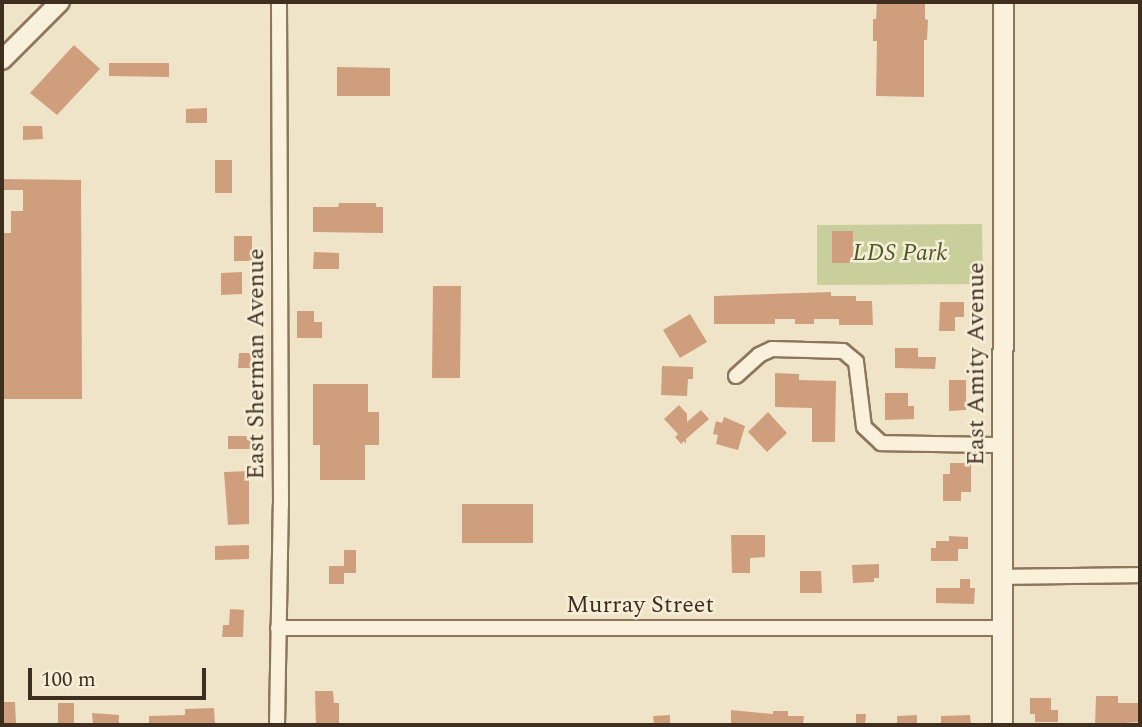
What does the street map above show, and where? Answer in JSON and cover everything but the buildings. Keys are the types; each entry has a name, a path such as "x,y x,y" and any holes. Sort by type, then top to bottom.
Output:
{"main road":[{"name":"East Amity Avenue","path":"1002,725 1003,2"}],"street":[{"path":"2,60 60,2"},
{"name":"East Sherman Avenue","path":"277,725 279,2"},
{"path":"736,376 759,355 772,349 843,351 856,362 864,427 881,443 1001,445"},
{"path":"1002,577 1140,575"},
{"name":"Murray Street","path":"278,628 1002,628"}],"green space":[{"name":"LDS Park","path":"982,224 983,284 817,285 817,225"}]}
